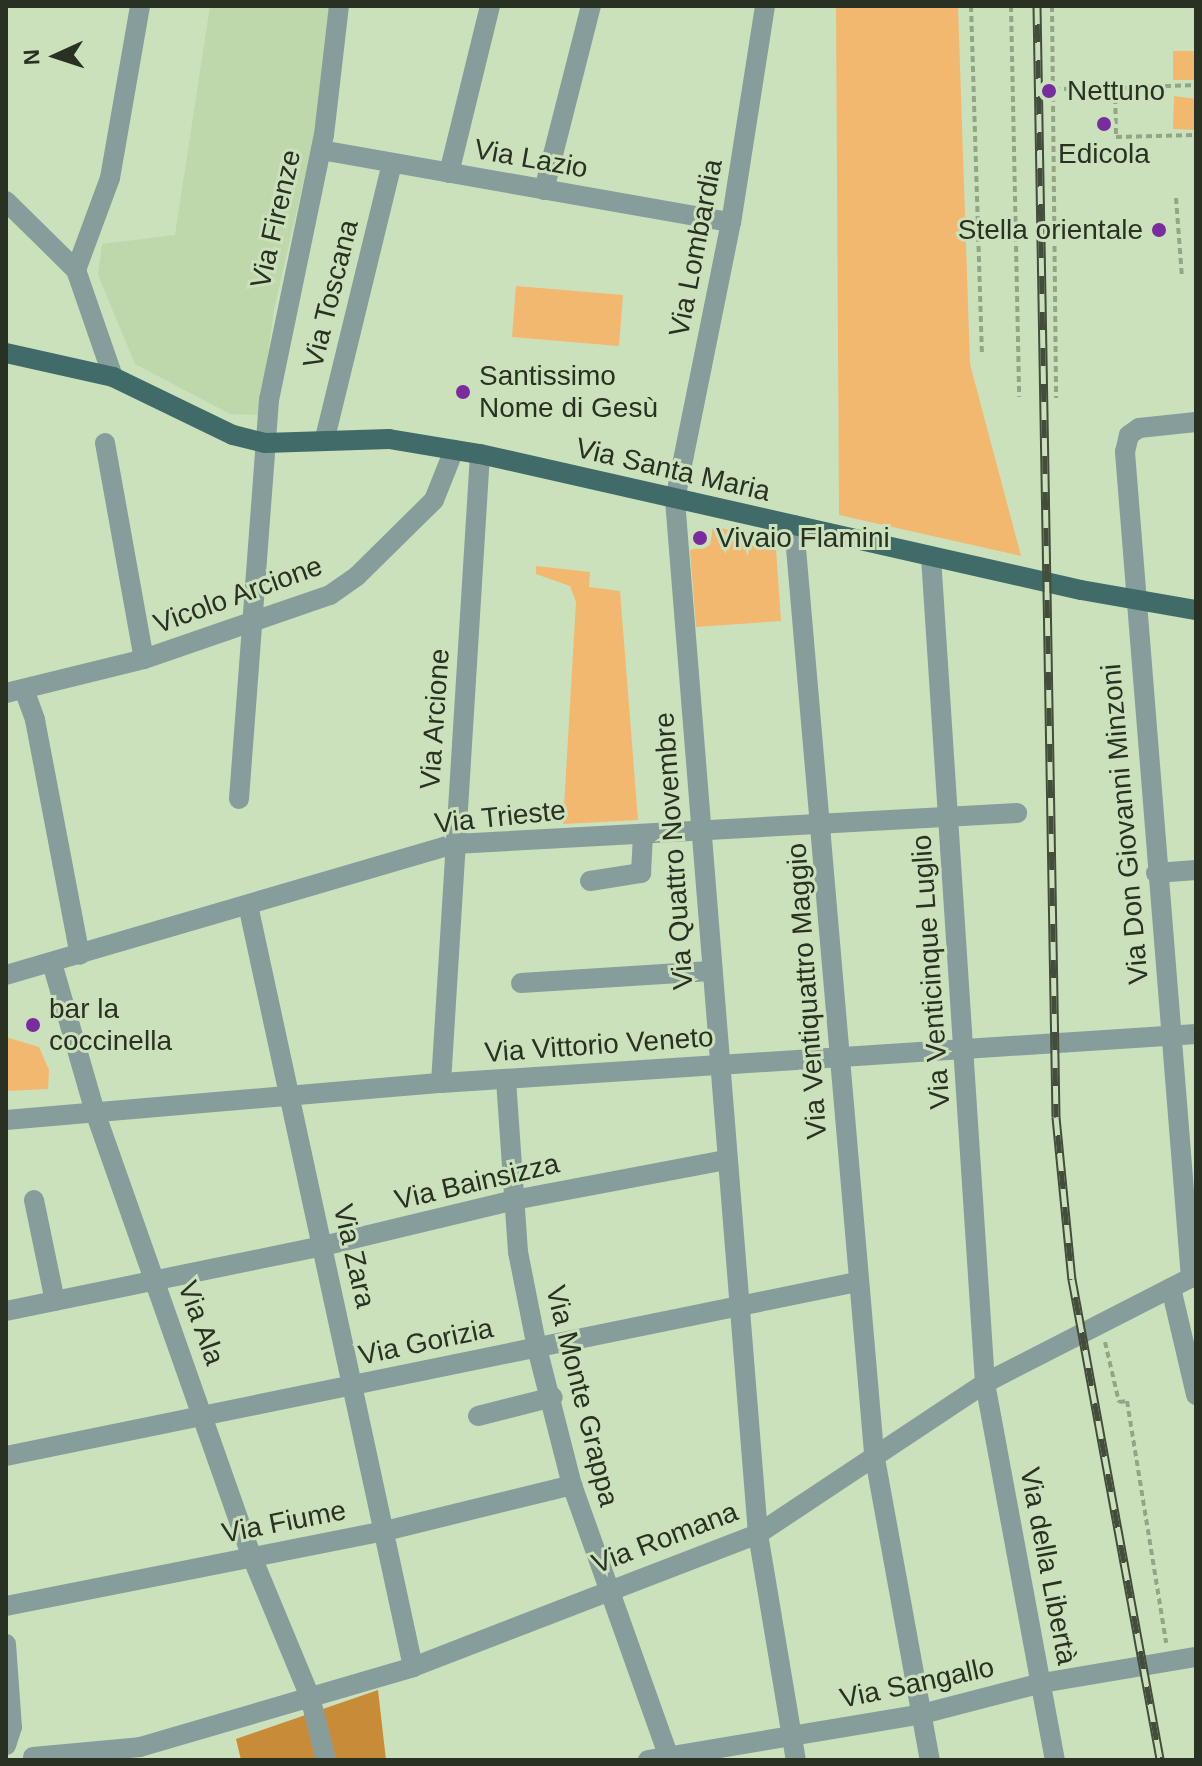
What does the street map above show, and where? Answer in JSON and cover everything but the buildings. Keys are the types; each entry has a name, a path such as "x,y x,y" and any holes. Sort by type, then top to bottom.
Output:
{"main road":[{"name":"Via Santa Maria","path":"6,353 113,377 233,435 265,443 325,438 389,439 480,454 1136,602 1196,610"}],"street":[{"path":"76,270 110,178 140,6"},
{"name":"Via Firenze","path":"239,799 265,443 281,329 321,150 339,6"},
{"path":"449,173 490,6"},
{"path":"544,190 591,6"},
{"name":"Via Lombardia","path":"675,500 731,222 765,6"},
{"name":"Via Lazio","path":"321,150 731,222"},
{"name":"Via Toscana","path":"325,438 392,163"},
{"path":"6,201 76,270 113,377"},
{"name":"Via Don Giovanni Minzoni","path":"1194,1276 1156,873 1127,439 1145,427 1196,422"},
{"path":"105,443 144,659"},
{"name":"Vicolo Arcione","path":"15,693 144,659 253,625 322,599 357,576 437,496 454,450"},
{"name":"Via Arcione","path":"441,1083 480,454"},
{"name":"Via Quattro Novembre","path":"675,500 716,1066 758,1534 796,1760"},
{"name":"Via Ventiquattro Maggio","path":"794,525 823,824 838,1059 874,1453 930,1760"},
{"name":"Via Venticinque Luglio","path":"931,557 985,1383"},
{"path":"15,693 80,955"},
{"name":"Via Trieste","path":"6,975 455,844 1017,813"},
{"path":"590,881 641,873 643,834"},
{"path":"1156,873 1196,870"},
{"name":"Via Zara","path":"248,905 413,1667"},
{"name":"Via Ala","path":"52,963 95,1112 205,1416 252,1557 310,1697 326,1760"},
{"path":"521,983 711,971"},
{"name":"Via Vittorio Veneto","path":"6,1120 441,1083 1196,1034"},
{"name":"Via Monte Grappa","path":"506,1080 518,1252 537,1348 553,1397 572,1485 662,1759"},
{"name":"Via Bainsizza","path":"6,1311 323,1246 514,1200 726,1160"},
{"path":"34,1200 55,1301"},
{"name":"Via Romana","path":"6,1752 32,1756 109,1752 141,1754 310,1697 413,1667 758,1534 874,1453 985,1383 1055,1344 1194,1276"},
{"name":"Via Gorizia","path":"6,1456 857,1282"},
{"path":"1171,1288 1196,1395"},
{"name":"Via della Libertà","path":"985,1383 1055,1760"},
{"name":"Via Monte Grappa","path":"478,1416 553,1397"},
{"name":"Via Fiume","path":"6,1606 385,1531 572,1485"},
{"path":"6,1644 9,1736 32,1756"},
{"name":"Via Sangallo","path":"662,1759 922,1714 1042,1683 1196,1657"},
{"name":"Via Romana","path":"88,1760 109,1752"}],"path":[{"path":"971,6 982,354"},
{"path":"1011,6 1019,397"},
{"path":"1052,6 1056,398"},
{"path":"1054,89 1196,85"},
{"path":"1115,88 1116,137 1196,135"},
{"path":"1176,198 1182,277"},
{"path":"1121,1313 1126,1327 1105,1339 1119,1402 1127,1401 1169,1660"}],"shaded area":[{"path":"210,6 332,6 321,107 274,309 260,415 230,414 135,364 98,275 102,244 175,235"},
{"path":"836,6 958,6 970,364 1021,556 839,515"},
{"path":"1173,51 1196,51 1194,80 1173,80"},
{"path":"1174,96 1196,99 1196,130 1173,129"},
{"path":"516,286 623,295 619,346 512,337"},
{"path":"713,526 763,538 776,549 781,621 696,627 690,550 710,545"},
{"path":"536,566 590,572 589,587 620,591 638,820 563,824 576,602 570,586 536,574"},
{"path":"6,1037 39,1047 49,1070 48,1089 6,1091"},
{"path":"378,1690 386,1760 241,1760 236,1739"}],"railway":[{"path":"1037,6 1056,1117 1072,1279 1160,1760"}],"place":[{"name":"Nettuno","path":"1049,91"},
{"name":"Edicola","path":"1104,124"},
{"name":"Stella orientale","path":"1159,230"},
{"name":"Santissimo Nome di Gesù","path":"463,392"},
{"name":"Vivaio Flamini","path":"700,538"},
{"name":"bar la coccinella","path":"33,1025"}]}
